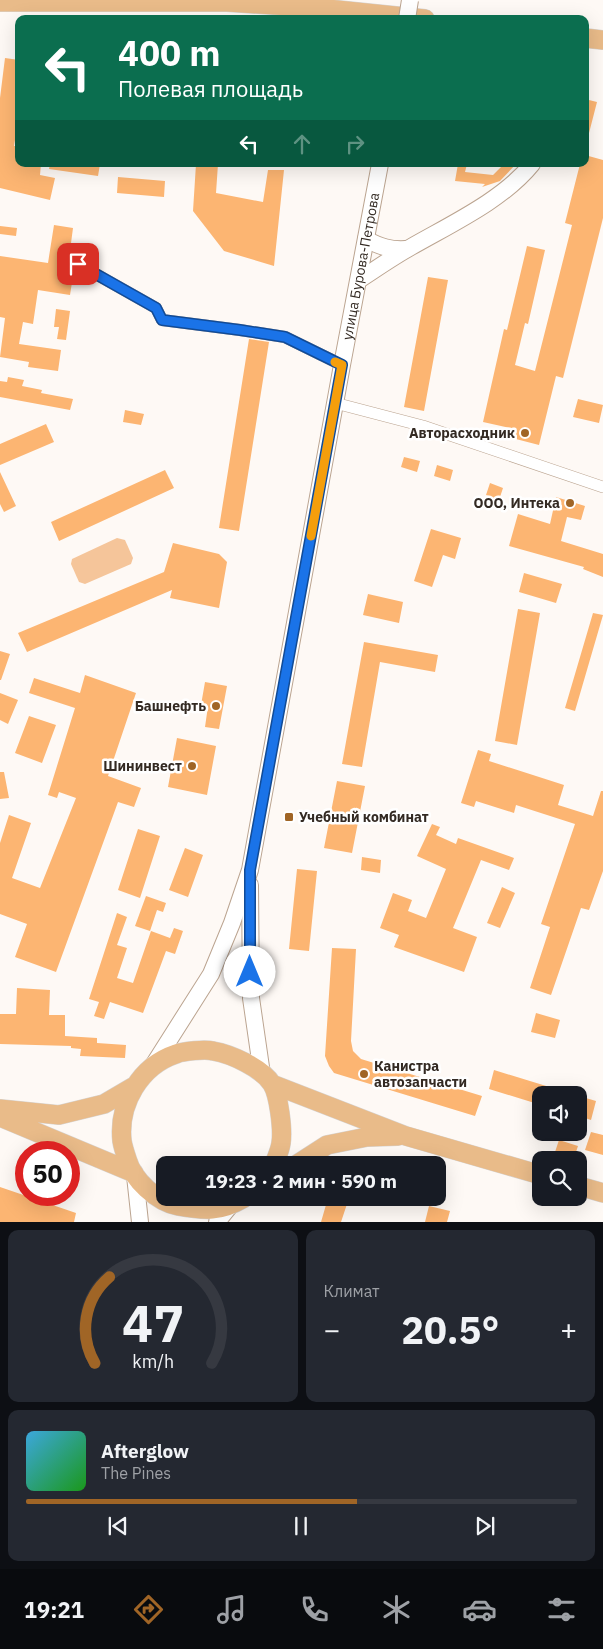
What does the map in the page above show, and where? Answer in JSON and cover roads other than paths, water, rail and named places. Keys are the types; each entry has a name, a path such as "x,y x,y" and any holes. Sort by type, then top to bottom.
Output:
{"main road":[{"path":"408,15 410,0"},
{"path":"0,2 227,1 386,15"},
{"path":"589,38 603,40"},
{"name":"улица Бурова-Петрова","path":"152,1067 211,974 232,923 250,870 379,167"},
{"path":"359,280 406,249 487,202 509,186 529,167"},
{"path":"366,239 378,246 392,250 406,249"},
{"name":"улица Бурова-Петрова","path":"250,870 251,998 267,1079"},
{"path":"0,1109 59,1115 104,1104 133,1088 152,1067 176,1054 212,1050 239,1058 267,1079 406,1136 532,1171"},
{"path":"267,1079 281,1115 281,1144 277,1156"},
{"path":"133,1088 123,1113 122,1141 128,1163 135,1174 156,1195"},
{"path":"0,1117 135,1174"},
{"path":"310,1156 327,1145 367,1137 406,1136"},
{"path":"135,1174 140,1222"},
{"path":"587,1188 603,1193"},
{"path":"178,1206 201,1211 221,1206"},
{"path":"217,1222 233,1206"}],"street":[{"path":"78,264 156,308 162,320 285,337 342,365"},
{"path":"335,403 423,426 603,487"}],"place":[{"name":"Авторасходник","path":"525,433"},
{"name":"ООО, Интека","path":"570,503"},
{"name":"Башнефть","path":"216,706"},
{"name":"Шининвест","path":"192,766"},
{"name":"Учебный комбинат","path":"289,817"},
{"name":"Канистра автозапчасти","path":"364,1074"}]}
